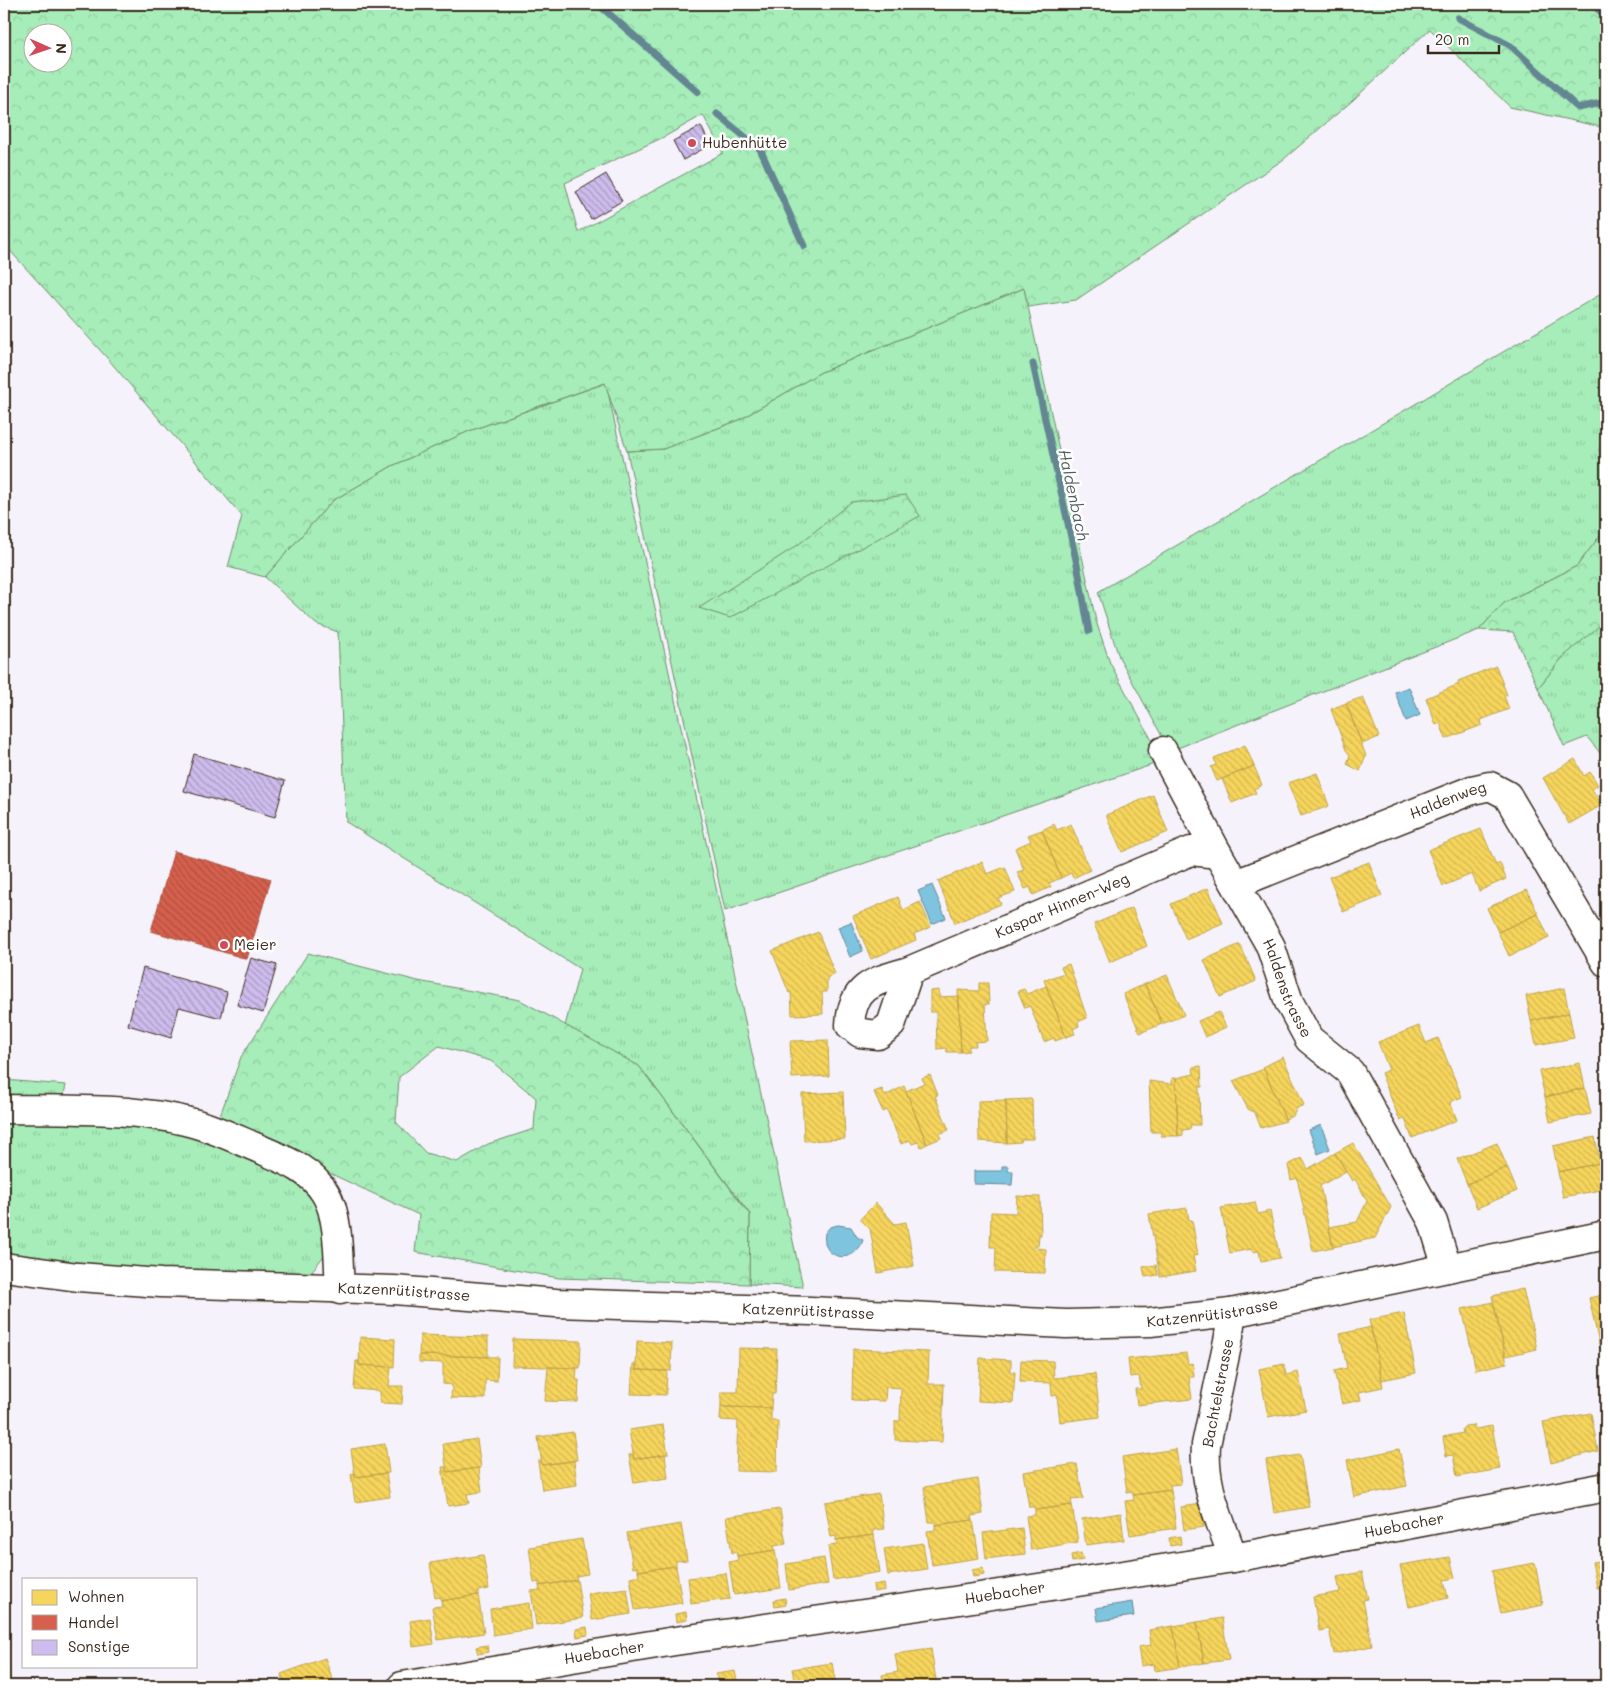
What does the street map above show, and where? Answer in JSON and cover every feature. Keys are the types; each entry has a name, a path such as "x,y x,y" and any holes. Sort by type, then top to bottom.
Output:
{"street":[{"name":"Haldenstrasse","path":"1163,750 1218,854 1270,945 1290,1002 1309,1039 1350,1072 1433,1222 1447,1268"},
{"name":"Haldenweg","path":"1236,884 1472,790 1490,786 1507,795 1606,962"},
{"name":"Kaspar Hinnen-Weg","path":"909,971 1191,851 1218,854"},
{"path":"4,1109 158,1116 218,1131 290,1162 317,1182 326,1194 332,1207 340,1290"},
{"name":"Katzenrütistrasse","path":"4,1267 78,1277 152,1282 340,1290 394,1290 556,1302 811,1311 1066,1324 1150,1322 1231,1313 1606,1235"},
{"name":"Bachtelstrasse","path":"1231,1313 1229,1336 1206,1445 1205,1463 1212,1503 1234,1558"},
{"name":"Huebacher","path":"402,1686 675,1641 1234,1558 1606,1488"}],"green space":[{"path":"4,4 1606,4 1606,128 1510,107 1430,29 1352,101 1284,159 1076,300 1028,307 1024,288 821,372 739,420 663,449 627,451 605,383 469,431 392,466 332,501 265,577 228,567 242,516 108,359 4,244","holes":["703,115 723,153 578,232 565,183 666,136"]},
{"path":"1024,288 1096,621 1110,663 1163,761 725,911 627,451 663,449 739,420 821,372"},
{"path":"1606,291 1606,429 1599,450 1606,474 1606,528 1577,566 1504,603 1479,630 1170,751 1119,657 1098,592"},
{"path":"606,383 803,1287 749,1284 750,1214 639,1066 565,1026 580,969 346,822 338,632 316,624 265,577 332,501 392,466 469,431"},
{"path":"906,495 920,516 730,618 699,608 798,545 851,502"},
{"path":"1606,528 1606,620 1562,658 1538,688 1513,632 1479,630 1504,603 1577,566"},
{"path":"1606,619 1606,760 1587,737 1564,746 1538,688 1562,658"},
{"path":"308,953 418,981 520,1000 639,1066 750,1215 749,1284 559,1278 415,1252 419,1215 218,1121 241,1057","holes":["439,1046 491,1061 536,1098 534,1129 488,1144 457,1162 426,1153 396,1122 399,1077"]},
{"path":"4,1080 66,1085 59,1117 175,1125 303,1177 320,1206 326,1253 312,1271 295,1277 96,1270 4,1255"}],"water":[{"path":"1409,687 1420,715 1406,721 1395,692"},
{"path":"932,885 946,918 932,924 918,891"},
{"path":"851,922 863,951 850,957 838,927"},
{"path":"1321,1125 1330,1149 1318,1154 1309,1130"},
{"path":"1002,1166 1008,1166 1008,1171 1013,1171 1012,1185 974,1184 974,1171 1002,1171"},
{"path":"838,1225 851,1227 857,1237 863,1240 853,1254 839,1256 833,1254 828,1249 825,1242 825,1233 830,1227"},
{"path":"1132,1602 1134,1616 1098,1621 1096,1608"}],"building: Wohnen":[{"path":"1496,666 1507,695 1504,696 1509,709 1481,720 1482,725 1446,739 1440,723 1436,725 1426,698 1459,684 1458,681"},
{"path":"1363,697 1379,737 1362,744 1346,703"},
{"path":"1346,703 1366,756 1360,771 1347,764 1350,755 1346,750 1331,709"},
{"path":"1245,745 1254,766 1217,781 1211,767 1216,765 1214,758"},
{"path":"1575,759 1584,776 1590,772 1598,785 1592,789 1602,805 1569,824 1543,778"},
{"path":"1254,766 1262,785 1254,789 1256,793 1232,803 1222,779"},
{"path":"1317,773 1329,806 1301,816 1288,783"},
{"path":"1153,795 1168,832 1122,852 1106,815"},
{"path":"1054,824 1057,830 1071,824 1090,870 1073,878 1071,873 1061,878 1042,830"},
{"path":"1481,829 1496,865 1500,863 1506,879 1479,891 1472,874 1443,886 1428,850"},
{"path":"1042,830 1061,878 1049,883 1051,887 1033,895 1030,887 1025,889 1017,872 1024,870 1015,848 1031,841 1028,835"},
{"path":"982,862 987,874 1005,867 1015,892 998,898 1001,904 955,923 938,881"},
{"path":"1369,862 1382,896 1343,912 1329,877"},
{"path":"1208,888 1223,923 1186,939 1171,904"},
{"path":"1527,890 1538,914 1498,932 1487,908"},
{"path":"898,897 903,910 920,902 931,927 914,934 916,940 871,959 853,916"},
{"path":"1132,908 1147,946 1110,962 1094,924"},
{"path":"1538,914 1549,938 1509,956 1498,932"},
{"path":"818,932 835,974 827,978 827,992 822,992 823,1014 792,1015 791,992 789,993 772,951"},
{"path":"1240,944 1256,981 1220,997 1204,960"},
{"path":"1069,964 1087,1018 1078,1022 1079,1026 1073,1029 1075,1034 1066,1037 1044,980 1064,973 1061,967"},
{"path":"1167,975 1184,1015 1162,1024 1145,984"},
{"path":"979,983 988,983 989,1004 985,1004 987,1041 975,1042 976,1046 969,1046 969,1051 961,1052 958,990 979,991"},
{"path":"1145,984 1162,1024 1140,1033 1123,994"},
{"path":"1046,986 1066,1037 1055,1041 1054,1038 1044,1042 1030,1006 1025,1008 1018,991 1024,989 1027,994"},
{"path":"1564,988 1569,1013 1531,1021 1526,996"},
{"path":"939,990 939,997 959,996 961,1052 947,1052 946,1048 937,1049 936,1012 930,1012 930,991"},
{"path":"1219,1012 1226,1027 1205,1037 1198,1021"},
{"path":"1569,1013 1574,1038 1536,1045 1531,1021"},
{"path":"1419,1026 1426,1043 1438,1038 1462,1097 1450,1102 1457,1120 1412,1138 1405,1119 1400,1121 1381,1073 1389,1070 1378,1042"},
{"path":"828,1040 829,1076 792,1078 790,1041"},
{"path":"1283,1057 1304,1105 1297,1108 1293,1116 1285,1119 1263,1067"},
{"path":"1580,1063 1585,1088 1545,1097 1539,1071"},
{"path":"1201,1066 1202,1087 1199,1087 1200,1125 1190,1125 1191,1129 1183,1130 1183,1135 1178,1136 1176,1078 1194,1074 1193,1067"},
{"path":"1264,1069 1286,1121 1261,1128 1255,1113 1248,1109 1233,1081"},
{"path":"930,1075 938,1095 935,1096 949,1130 939,1134 941,1138 927,1144 906,1091 924,1083 922,1078"},
{"path":"1172,1078 1176,1078 1178,1136 1161,1136 1161,1132 1151,1132 1149,1081 1172,1084"},
{"path":"904,1086 927,1144 921,1147 918,1142 912,1144 910,1140 901,1144 887,1110 883,1112 874,1092 882,1089 885,1096"},
{"path":"1585,1088 1591,1114 1550,1122 1545,1097"},
{"path":"843,1092 845,1139 804,1141 802,1094"},
{"path":"1032,1099 1033,1139 1022,1139 1021,1142 1007,1143 1006,1100"},
{"path":"1006,1100 1007,1143 979,1141 978,1101"},
{"path":"1595,1137 1600,1163 1558,1172 1553,1146"},
{"path":"1353,1143 1391,1207 1375,1238 1333,1247 1329,1227 1357,1222 1367,1201 1355,1179 1352,1181 1335,1153"},
{"path":"1497,1143 1507,1167 1467,1184 1457,1159"},
{"path":"1335,1153 1346,1171 1320,1186 1333,1247 1313,1251 1297,1178 1291,1180 1288,1165 1302,1158 1308,1169"},
{"path":"1600,1163 1606,1189 1563,1197 1558,1172"},
{"path":"1507,1167 1517,1191 1477,1208 1467,1184"},
{"path":"1017,1196 1040,1197 1041,1235 1039,1235 1038,1246 1034,1246 1034,1248 1046,1249 1045,1273 995,1272 996,1247 990,1247 991,1212 1016,1213"},
{"path":"1255,1202 1258,1214 1270,1211 1280,1258 1261,1261 1259,1251 1252,1252 1252,1249 1230,1253 1221,1208"},
{"path":"876,1203 895,1224 906,1222 914,1266 878,1273 870,1229 860,1219"},
{"path":"1187,1208 1189,1220 1192,1220 1198,1255 1193,1256 1196,1271 1160,1277 1149,1214"},
{"path":"1156,1265 1158,1275 1145,1277 1143,1267"},
{"path":"1523,1289 1537,1349 1506,1356 1492,1296"},
{"path":"1606,1294 1606,1347 1600,1348 1589,1298"},
{"path":"1493,1302 1507,1363 1476,1370 1462,1309"},
{"path":"1404,1313 1416,1373 1382,1380 1369,1320"},
{"path":"1371,1327 1383,1387 1359,1392 1361,1400 1342,1404 1334,1371 1347,1368 1340,1334"},
{"path":"420,1335 488,1337 488,1357 419,1355"},
{"path":"360,1337 395,1339 394,1367 359,1365"},
{"path":"513,1339 581,1341 580,1368 512,1366"},
{"path":"637,1341 672,1343 671,1371 636,1370"},
{"path":"739,1348 777,1349 775,1394 772,1394 771,1408 721,1407 721,1392 738,1392"},
{"path":"853,1349 929,1352 928,1384 944,1384 942,1442 895,1440 895,1421 900,1421 901,1388 886,1387 885,1401 852,1400"},
{"path":"1186,1353 1188,1364 1193,1363 1194,1377 1189,1377 1192,1399 1137,1405 1135,1389 1141,1389 1139,1376 1130,1377 1128,1359"},
{"path":"419,1355 498,1357 497,1381 485,1380 485,1399 451,1398 452,1385 443,1384 443,1363 419,1362"},
{"path":"980,1358 1011,1360 1011,1372 1015,1372 1013,1403 978,1401"},
{"path":"1021,1360 1053,1361 1054,1378 1095,1374 1100,1417 1060,1422 1057,1395 1052,1396 1051,1383 1020,1382"},
{"path":"356,1361 359,1361 359,1365 391,1367 389,1386 403,1386 402,1404 380,1403 380,1391 354,1389"},
{"path":"633,1364 636,1364 636,1370 667,1371 666,1395 631,1394"},
{"path":"1284,1364 1286,1375 1298,1372 1306,1410 1268,1417 1259,1369"},
{"path":"548,1367 577,1368 576,1380 579,1380 578,1402 545,1401"},
{"path":"721,1407 771,1408 771,1421 778,1421 777,1472 736,1471 738,1421 720,1420"},
{"path":"1591,1413 1598,1451 1551,1463 1543,1422"},
{"path":"663,1425 668,1454 634,1459 629,1430"},
{"path":"1473,1425 1476,1429 1492,1426 1500,1469 1457,1477 1453,1455 1446,1456 1443,1437 1463,1433 1462,1429 1465,1426"},
{"path":"573,1432 577,1460 542,1465 538,1437"},
{"path":"477,1439 481,1468 447,1472 443,1444"},
{"path":"385,1444 389,1473 355,1477 351,1449"},
{"path":"1176,1449 1181,1484 1170,1485 1171,1490 1133,1495 1132,1491 1127,1492 1122,1457"},
{"path":"1399,1449 1407,1486 1354,1497 1347,1460"},
{"path":"633,1454 634,1459 665,1454 668,1478 634,1483 629,1455"},
{"path":"1300,1455 1309,1507 1274,1513 1266,1460"},
{"path":"538,1461 541,1461 542,1465 574,1461 577,1485 542,1490"},
{"path":"1077,1464 1083,1499 1071,1500 1072,1505 1035,1510 1034,1507 1029,1507 1023,1472"},
{"path":"442,1467 446,1467 447,1472 479,1468 482,1492 467,1494 469,1503 448,1506"},
{"path":"355,1473 355,1477 386,1473 390,1497 355,1502 351,1474"},
{"path":"978,1479 983,1514 972,1516 973,1520 935,1525 934,1522 929,1522 924,1487"},
{"path":"1171,1490 1176,1528 1130,1535 1125,1501 1134,1500 1133,1495"},
{"path":"879,1494 884,1529 873,1530 874,1535 836,1540 836,1536 831,1537 825,1502"},
{"path":"1201,1504 1204,1527 1184,1530 1181,1507"},
{"path":"1072,1505 1078,1542 1031,1550 1026,1516 1035,1515 1035,1510"},
{"path":"780,1509 786,1544 774,1546 775,1550 737,1556 736,1552 732,1553 726,1517"},
{"path":"1121,1513 1124,1540 1086,1545 1082,1519"},
{"path":"973,1520 979,1558 932,1565 927,1531 935,1530 935,1525"},
{"path":"681,1524 687,1560 676,1561 676,1566 638,1571 638,1567 633,1568 627,1533"},
{"path":"1022,1528 1025,1554 986,1559 983,1533"},
{"path":"874,1535 880,1572 833,1580 828,1546 837,1545 836,1540"},
{"path":"1180,1536 1181,1544 1170,1546 1169,1538"},
{"path":"582,1539 588,1574 576,1576 577,1580 539,1586 539,1582 534,1583 529,1547"},
{"path":"923,1543 927,1569 888,1575 884,1549"},
{"path":"775,1550 781,1588 734,1595 729,1562 738,1560 737,1556"},
{"path":"1081,1553 1083,1560 1072,1562 1071,1555"},
{"path":"483,1555 489,1589 478,1591 478,1595 441,1601 440,1597 435,1598 430,1563"},
{"path":"1450,1557 1455,1578 1444,1580 1448,1598 1409,1607 1400,1565"},
{"path":"824,1558 828,1584 789,1590 786,1564"},
{"path":"1606,1560 1606,1586 1597,1588 1592,1562"},
{"path":"1535,1563 1543,1605 1501,1614 1492,1571"},
{"path":"676,1566 682,1603 635,1610 630,1577 639,1575 638,1571"},
{"path":"983,1568 984,1575 973,1577 972,1570"},
{"path":"1362,1572 1368,1599 1363,1600 1372,1646 1334,1654 1329,1629 1319,1631 1313,1597 1340,1592 1337,1577"},
{"path":"726,1573 730,1599 691,1604 688,1578"},
{"path":"577,1580 583,1618 536,1625 531,1591 540,1590 539,1586"},
{"path":"884,1583 885,1590 874,1592 873,1585"},
{"path":"627,1588 631,1614 592,1620 588,1593"},
{"path":"478,1595 484,1633 438,1640 432,1607 442,1606 441,1601"},
{"path":"785,1598 786,1605 775,1607 774,1600"},
{"path":"529,1603 532,1629 493,1635 490,1609"},
{"path":"686,1612 687,1620 676,1622 675,1614"},
{"path":"430,1618 434,1644 413,1647 410,1621"},
{"path":"1222,1618 1229,1660 1204,1663 1197,1622"},
{"path":"1197,1622 1204,1663 1180,1667 1173,1626"},
{"path":"1173,1626 1180,1667 1155,1671 1154,1664 1141,1666 1138,1647 1151,1645 1149,1630"},
{"path":"587,1627 588,1635 577,1637 576,1629"},
{"path":"487,1645 488,1652 478,1654 476,1647"},
{"path":"931,1649 937,1686 884,1686 882,1675 898,1672 895,1654"},
{"path":"325,1658 335,1686 286,1686 281,1674"},
{"path":"832,1663 836,1686 795,1686 792,1669"},
{"path":"735,1671 738,1686 718,1686 716,1674"}],"building: Handel":[{"path":"174,851 271,879 247,959 151,931"}],"building: Sonstige":[{"name":"Hubenhütte","path":"701,126 710,145 683,160 673,141"},
{"path":"606,174 622,201 591,219 576,192"},
{"path":"194,754 285,781 275,817 184,791"},
{"path":"251,958 277,965 263,1013 237,1005"},
{"path":"143,968 227,992 221,1018 179,1007 171,1038 128,1025"}],"waterway":[{"path":"598,4 698,92"},
{"path":"1592,4 1606,16"},
{"path":"1458,18 1511,46 1578,108 1606,102"},
{"path":"717,114 760,149 804,246"},
{"name":"Haldenbach","path":"1033,364 1078,569 1089,631"}],"place":[{"name":"Hubenhütte","path":"692,143"},
{"name":"Meier","path":"224,945"}]}
